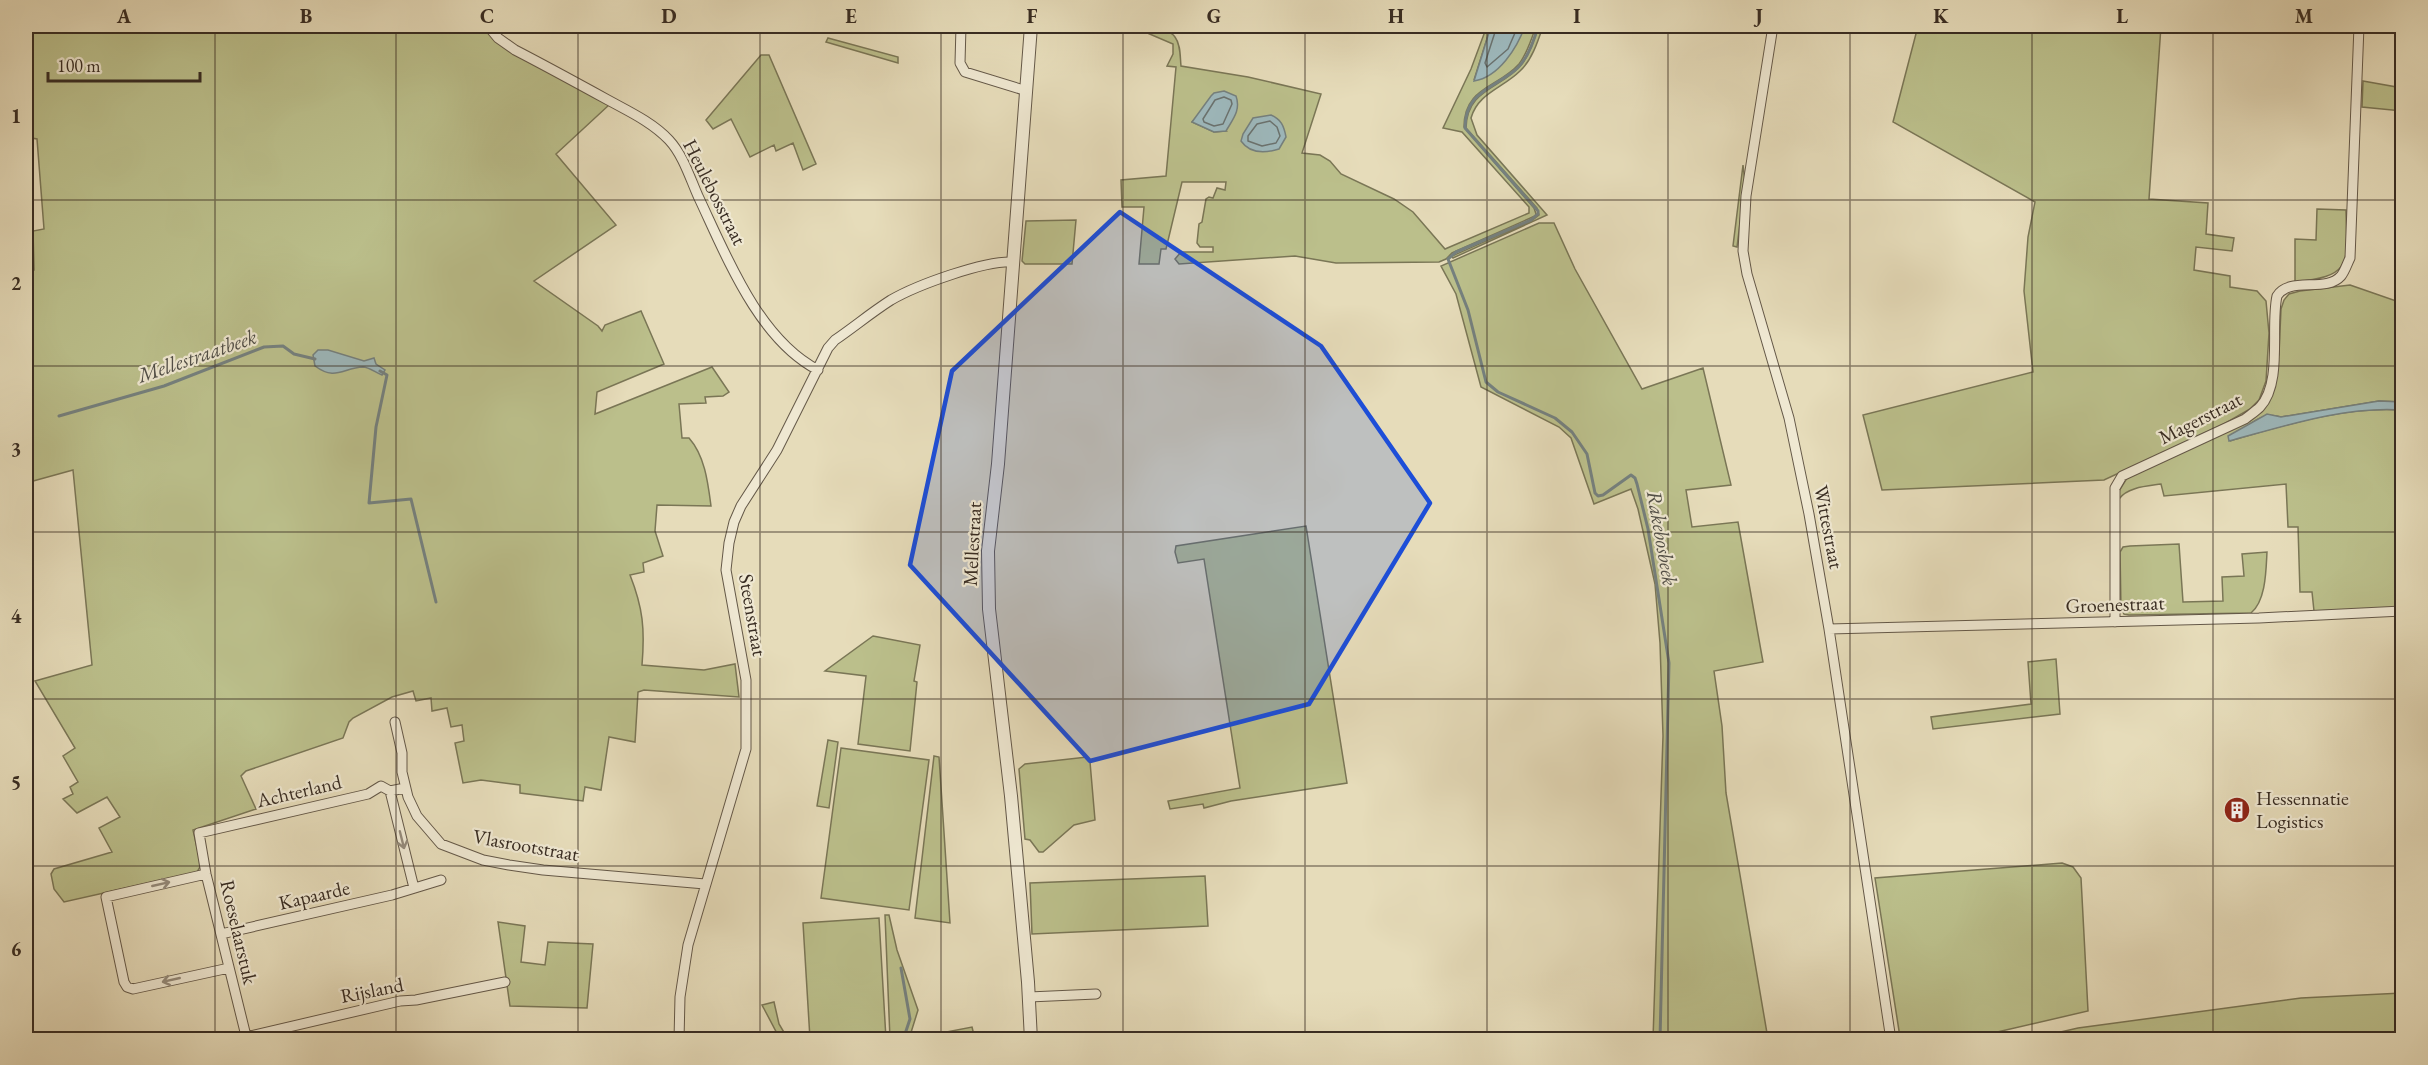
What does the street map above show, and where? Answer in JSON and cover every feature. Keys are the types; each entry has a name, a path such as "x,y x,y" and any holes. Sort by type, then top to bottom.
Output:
{"street":[{"name":"Heulebosstraat","path":"488,26 498,38 515,50 653,126 669,140 679,154 754,306 785,347 803,362 818,370"},
{"path":"961,26 960,63 965,72 1027,92"},
{"name":"Mellestraat","path":"1031,26 998,464 988,551 989,609 1011,796 1031,1040"},
{"name":"Wittestraat","path":"1773,26 1746,196 1743,251 1747,274 1789,418 1809,514 1829,629 1891,1040"},
{"name":"Magerstraat","path":"2115,622 2115,488 2122,476 2245,419 2261,405 2270,388 2273,369 2277,296 2286,288 2331,282 2340,278 2350,258 2359,26"},
{"name":"Steenstraat","path":"679,1040 680,997 688,945 746,749 746,680 726,570 734,522 741,506 777,450 835,340 893,300 923,286 984,265 1002,261 1014,262"},
{"name":"Groenestraat","path":"1829,629 2115,622 2403,611"},
{"name":"Vlasrootstraat","path":"394,722 402,753 405,788 417,816 441,844 482,860 543,870 705,884"},
{"name":"Achterland","path":"199,833 368,794 381,786 390,791 405,788"},
{"path":"390,791 414,888"},
{"name":"Roeselaarstuk","path":"199,833 206,874 246,1038"},
{"path":"206,874 106,897 124,982 127,987 133,989 229,968"},
{"name":"Kapaarde","path":"221,934 441,880"},
{"name":"Rijsland","path":"246,1038 400,1001 416,1000 505,981"},
{"path":"1029,997 1096,994"}],"highlighted area":[{"path":"1120,212 1321,346 1430,503 1309,704 1090,761 910,565 952,371"}],"green space":[{"path":"26,26 483,26 497,41 609,105 556,154 616,225 534,281 602,331 605,325 641,311 664,364 597,392 595,414 712,367 729,392 723,396 705,397 706,403 679,404 682,438 689,438 699,453 705,470 711,506 657,505 655,531 663,556 643,563 644,572 630,575 642,619 642,665 704,670 735,664 739,697 644,690 638,692 635,742 609,737 601,790 585,787 583,801 520,793 520,785 481,780 463,783 455,743 464,741 462,725 451,727 447,708 432,711 431,698 416,701 413,691 392,697 353,718 343,738 246,771 241,776 256,809 193,830 201,865 197,872 64,902 54,889 51,874 54,869 112,852 99,828 120,817 107,797 77,813 63,799 73,794 70,787 78,782 63,756 75,748 35,681 92,665 73,470 26,483 26,270 34,270 33,231 44,229 37,139 26,137"},
{"path":"1105,26 1131,26 1162,29 1177,40 1181,66 1248,77 1321,94 1302,153 1320,155 1330,161 1341,174 1394,199 1413,212 1445,249 1529,213 1529,207 1462,132 1443,128 1471,69 1487,26 1491,26 1474,80 1525,26 1536,26 1527,51 1519,64 1476,96 1470,104 1464,127 1534,208 1536,214 1452,253 1439,262 1336,263 1295,256 1179,264 1175,259 1181,252 1213,252 1213,247 1200,247 1197,243 1199,224 1202,222 1206,199 1213,198 1217,188 1225,190 1226,182 1182,182 1166,249 1161,249 1159,264 1139,264 1144,207 1122,207 1121,180 1166,176 1176,67 1167,66 1173,54 1173,44 1145,32 1104,28","holes":["1200,113 1226,131 1214,132 1192,122"]},
{"path":"1539,26 1543,26 1539,38 1524,67 1485,97 1474,110 1471,118 1477,135 1547,215 1453,258 1452,256 1531,221 1539,215 1537,208 1466,128 1472,105 1487,90 1505,79 1522,64"},
{"path":"1918,26 2161,26 2149,199 2208,203 2206,234 2234,238 2232,251 2196,247 2194,270 2230,276 2230,287 2257,291 2266,301 2269,333 2266,381 2259,400 2250,409 2224,424 2104,480 1882,490 1863,415 2033,372 2024,291 2028,237 2035,202 1893,122"},
{"path":"828,38 898,57 898,63 826,42"},
{"path":"761,55 769,55 816,164 803,170 793,143 776,151 774,145 750,157 731,119 713,129 706,120"},
{"path":"2363,81 2402,88 2402,111 2362,107"},
{"path":"1743,165 1745,182 1737,247 1733,246"},
{"path":"2317,209 2346,210 2347,243 2343,264 2328,276 2295,282 2295,239 2316,240"},
{"path":"1076,220 1072,264 1025,264 1022,261 1026,221"},
{"path":"1539,223 1554,223 1575,269 1642,389 1703,368 1731,485 1686,490 1692,527 1738,522 1763,662 1714,671 1722,726 1726,793 1768,1039 1653,1039 1663,736 1660,643 1655,584 1638,509 1631,489 1594,504 1571,438 1559,427 1481,387 1456,294 1441,266"},
{"path":"2350,285 2402,303 2402,402 2379,401 2281,417 2267,416 2247,426 2230,441 2293,423 2337,414 2402,410 2402,608 2314,611 2312,592 2300,592 2298,527 2288,527 2286,484 2164,496 2161,484 2132,490 2119,499 2119,491 2127,478 2261,411 2279,354 2281,309 2284,300 2289,294 2300,291"},
{"path":"1306,526 1347,783 1231,801 1204,808 1203,804 1170,809 1168,801 1240,788 1204,559 1178,563 1176,546"},
{"path":"2179,544 2183,602 2223,601 2222,577 2244,576 2242,554 2267,552 2264,585 2256,608 2251,613 2124,614 2121,608 2120,552 2123,547"},
{"path":"873,636 920,645 914,681 917,682 910,751 858,744 866,676 825,671"},
{"path":"2056,659 2060,714 1933,729 1931,717 2031,704 2028,662"},
{"path":"828,740 838,742 829,808 817,806"},
{"path":"841,748 929,760 909,910 821,898"},
{"path":"934,756 939,757 950,923 915,918"},
{"path":"1087,757 1090,762 1095,820 1074,825 1043,852 1039,852 1030,840 1025,839 1019,769 1025,764"},
{"path":"2062,863 2073,867 2081,878 2088,1011 1967,1039 1903,1039 1900,1037 1875,878"},
{"path":"1205,876 1208,926 1032,934 1030,883"},
{"path":"885,915 889,915 897,950 918,1010 909,1039 890,1039"},
{"path":"879,918 886,1039 810,1039 803,923"},
{"path":"498,922 525,926 521,962 545,965 548,942 593,944 587,1008 510,1006"},
{"path":"2402,993 2402,1035 2317,1040 2030,1039 2078,1028 2301,998"},
{"path":"774,1002 779,1024 788,1039 780,1039 762,1005"},
{"path":"972,1027 975,1039 910,1039"}],"water":[{"path":"1491,26 1525,26 1512,52 1499,68 1474,81"},
{"path":"1224,91 1236,96 1238,106 1226,131 1214,132 1192,122 1214,93"},
{"path":"1271,115 1280,121 1286,137 1279,149 1258,151 1249,148 1241,141 1253,118"},
{"path":"318,350 328,350 364,361 374,358 376,364 385,370 382,375 363,367 328,373 315,366 313,355"},
{"path":"2379,401 2402,402 2402,410 2337,414 2229,441 2228,436 2267,414 2281,417"}],"waterway":[{"name":"Rakebosbeek","path":"1538,26 1529,50 1519,67 1474,99 1466,116 1465,128 1538,211 1538,214 1531,220 1456,252 1448,259 1468,310 1486,382 1498,392 1555,418 1572,432 1587,454 1595,493 1598,496 1603,495 1631,475 1637,484 1648,529 1669,663 1660,1040"},
{"name":"Mellestraatbeek","path":"59,416 164,386 264,347 283,346 294,354 315,359"},
{"name":"Mellestraatbeek","path":"380,371 387,375 376,427 369,503 411,499 436,602"},
{"name":"Mellestraatbeek","path":"901,968 910,1019 903,1040"}],"place":[{"name":"Hessennatie Logistics","path":"2237,810"}]}
